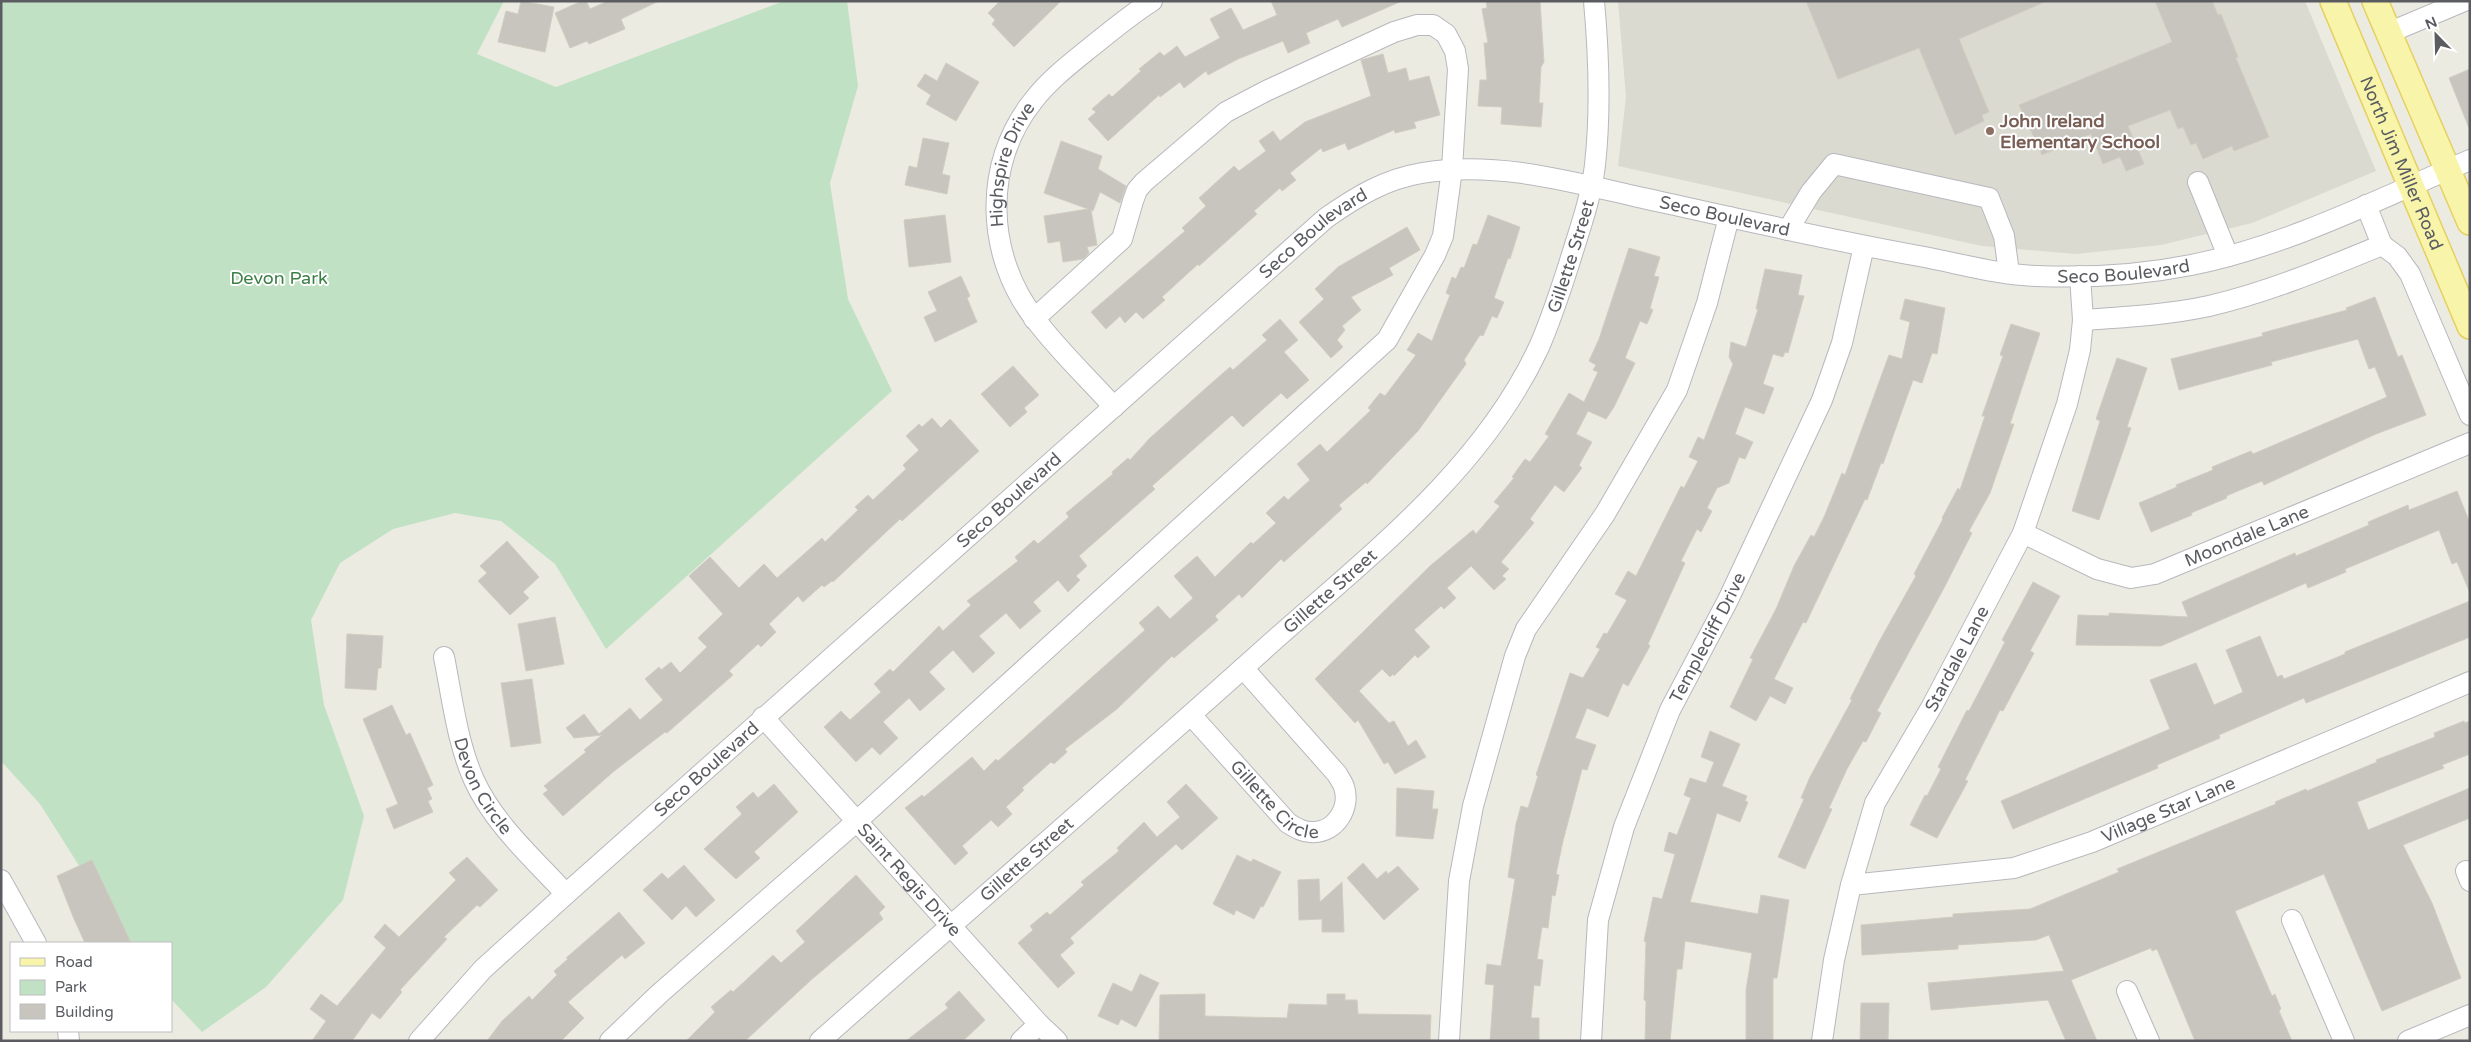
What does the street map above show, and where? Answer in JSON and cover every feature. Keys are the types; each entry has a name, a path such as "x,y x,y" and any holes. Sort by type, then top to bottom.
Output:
{"main road":[{"name":"North Jim Miller Road","path":"2333,1 2470,326"},
{"path":"2375,1 2388,33 2459,164 2470,222"}],"street":[{"name":"Highspire Drive","path":"1114,407 1034,319 1015,286 1000,248 996,221 997,188 1003,156 1014,130 1032,102 1050,80 1152,1"},
{"name":"Gillette Street","path":"820,1041 1191,715 1430,500 1471,455 1508,401 1539,348 1560,294 1584,216 1591,186 1600,98 1594,1"},
{"path":"2388,33 2464,1"},
{"path":"610,1041 659,994 857,821 1387,340 1435,255 1443,236 1452,169 1458,69 1455,51 1446,34 1433,25 1417,24 1394,32 1290,79 1226,112 1144,182 1137,190 1132,201 1122,239 1034,319"},
{"path":"1788,230 1811,192 1834,164 1989,198 2004,236 2009,273"},
{"name":"Seco Boulevard","path":"419,1041 483,969 1326,218 1356,197 1388,181 1421,173 1452,169 1497,169 1591,186 1864,246 2009,273 2035,276 2080,276 2131,273 2191,265 2228,256 2290,235 2366,205 2459,164"},
{"path":"2198,182 2228,256"},
{"path":"2366,205 2382,245 2397,256 2410,274 2470,415"},
{"path":"1449,1041 1459,881 1473,806 1515,656 1526,629 1605,514 1677,390 1707,303 1730,217"},
{"path":"2083,320 2153,315 2216,304 2265,291 2382,245"},
{"name":"Templecliff Drive","path":"1591,1041 1598,920 1624,827 1670,710 1728,600 1822,400 1842,343 1864,246"},
{"name":"Stardale Lane","path":"1822,1041 1834,960 1852,885 1875,803 1932,706 2024,533 2067,404 2080,350 2083,320 2080,276"},
{"name":"Moondale Lane","path":"2024,533 2097,569 2130,578 2155,574 2470,444"},
{"name":"Devon Circle","path":"444,657 463,747 474,780 490,807 506,828 566,894"},
{"name":"Gillette Circle","path":"1191,715 1288,823 1300,830 1314,832 1325,830 1336,822 1343,813 1346,801 1344,788 1337,774 1243,668"},
{"name":"Village Star Lane","path":"1852,885 2014,868 2092,842 2470,682"},
{"name":"Saint Regis Drive","path":"763,718 1038,1024 1057,1041"},
{"path":"1,880 35,942"},
{"path":"2292,920 2344,1041"},
{"path":"2127,991 2149,1041"},
{"path":"2408,1041 2470,1014"},
{"path":"1021,1041 1038,1024"}],"shaded area":[{"name":"John Ireland Elementary School","path":"1618,1 2305,1 2376,171 2252,223 2161,245 2076,254 1982,246 1618,166 1626,97"}],"green space":[{"name":"Devon Park","path":"1,1 504,1 477,54 556,87 784,1 847,1 858,86 830,183 848,299 892,391 606,649 555,564 501,521 455,513 393,529 340,563 311,620 324,705 364,816 343,900 266,987 202,1032 172,1000 172,942 127,942 40,804 1,761"}],"building":[{"path":"521,1 554,7 545,52 498,42 506,11 518,14"},
{"path":"586,1 590,9 608,1 659,1 621,19 625,29 589,44 587,41 570,48 555,13"},
{"path":"1000,1 1061,1 1014,47 992,24 995,20 988,13"},
{"path":"1271,1 1402,1 1342,27 1338,19 1306,33 1310,43 1288,53 1283,41 1238,59 1208,75 1206,71 1184,88 1180,82 1160,97 1159,95 1108,141 1088,119 1096,112 1092,109 1109,94 1112,97 1141,71 1139,69 1160,52 1164,56 1177,46 1185,57 1220,38 1210,19 1231,8 1243,30 1277,15"},
{"path":"1486,1 1540,1 1544,62 1541,67 1539,103 1543,103 1541,127 1501,124 1502,107 1478,106 1480,80 1487,80 1484,43 1488,43 1482,9 1487,8"},
{"path":"1806,1 2047,1 1959,39 1989,112 1982,115 1984,121 1955,135 1919,48 1838,79"},
{"path":"2155,1 2212,1 2218,15 2221,14 2238,57 2236,58 2269,137 2234,151 2232,146 2203,159 2196,143 2191,145 2183,127 2178,129 2170,110 2128,126 2144,164 2126,171 2120,157 2103,164 2091,134 2042,155 2019,105 2172,42"},
{"path":"1383,54 1388,73 1406,68 1409,81 1429,76 1440,115 1414,122 1416,128 1395,133 1394,130 1348,150 1345,143 1323,152 1321,148 1290,173 1296,180 1282,191 1280,188 1254,211 1257,214 1162,297 1165,300 1143,319 1136,312 1125,323 1120,316 1106,329 1091,312 1185,231 1182,228 1206,206 1199,198 1234,166 1239,171 1266,151 1259,141 1273,131 1280,141 1305,122 1371,96 1361,60"},
{"path":"946,63 979,82 956,121 926,104 931,95 917,86 925,74 937,81"},
{"path":"2470,69 2470,128 2469,128 2449,78"},
{"path":"923,138 949,143 942,174 950,176 947,194 905,185 909,166 917,168"},
{"path":"1061,141 1102,156 1098,169 1126,186 1120,203 1100,192 1093,211 1091,210 1097,245 1087,247 1089,253 1083,259 1063,262 1060,241 1048,243 1044,216 1088,209 1044,193"},
{"path":"945,215 951,262 909,267 904,220"},
{"path":"1488,215 1520,227 1510,259 1508,258 1494,298 1504,302 1497,318 1492,316 1483,336 1480,335 1464,360 1466,364 1418,431 1367,484 1366,482 1339,505 1342,509 1284,562 1281,559 1242,598 1239,594 1215,616 1218,620 1174,658 1172,656 1117,709 1065,749 1067,752 1054,764 1051,762 1022,788 1024,790 1006,807 1012,814 998,827 991,820 962,846 968,853 955,865 905,808 922,795 924,797 972,757 984,771 996,759 998,761 1145,630 1139,623 1158,606 1170,619 1193,598 1174,576 1197,556 1215,577 1251,542 1253,544 1276,523 1266,513 1284,496 1288,500 1310,480 1297,464 1320,444 1327,452 1371,410 1368,408 1380,393 1385,396 1416,355 1407,350 1418,333 1432,341 1450,295 1446,293 1452,277 1456,279 1461,267 1464,268 1473,244 1477,245"},
{"path":"1407,227 1420,250 1389,268 1393,275 1351,297 1361,310 1342,326 1345,330 1337,340 1343,347 1331,358 1299,322 1324,299 1315,289 1338,267"},
{"path":"1629,248 1660,257 1654,276 1659,277 1650,308 1653,310 1647,324 1640,321 1625,358 1635,363 1614,407 1606,419 1588,411 1576,434 1592,442 1579,465 1582,468 1564,492 1555,485 1530,519 1534,523 1501,562 1509,569 1502,576 1506,579 1494,590 1471,566 1447,588 1456,598 1444,609 1441,606 1414,630 1430,647 1418,658 1415,655 1394,676 1393,674 1390,677 1382,669 1359,691 1389,723 1394,721 1408,746 1416,740 1426,757 1395,774 1388,762 1384,764 1358,720 1355,723 1315,679 1430,566 1473,530 1476,534 1500,506 1494,502 1514,478 1512,477 1525,459 1530,462 1549,436 1545,434 1569,393 1584,402 1598,372 1593,370 1596,365 1589,361 1599,339"},
{"path":"1765,269 1802,275 1798,295 1804,296 1788,353 1785,352 1783,357 1773,354 1763,384 1774,388 1764,414 1745,407 1735,434 1753,442 1745,459 1739,457 1729,483 1717,488 1707,508 1712,511 1701,532 1697,529 1681,561 1685,563 1648,644 1650,646 1628,686 1623,683 1608,717 1587,708 1575,738 1596,745 1587,770 1582,769 1563,841 1556,874 1559,875 1555,896 1552,895 1548,928 1542,927 1537,959 1543,960 1540,986 1534,985 1531,1018 1539,1018 1539,1041 1490,1041 1494,985 1485,984 1487,964 1501,966 1515,879 1508,877 1516,824 1521,806 1528,808 1538,776 1536,775 1570,673 1583,678 1600,649 1596,647 1604,633 1607,634 1627,600 1615,594 1628,571 1636,576 1681,486 1684,488 1698,461 1689,457 1698,437 1704,440 1733,364 1729,357 1731,342 1746,347 1758,309 1756,309"},
{"path":"961,276 970,296 967,298 977,322 935,342 924,317 937,311 928,292"},
{"path":"2375,297 2398,357 2402,355 2426,415 2376,434 2264,485 2262,481 2226,496 2227,498 2191,513 2192,515 2151,532 2139,503 2213,470 2212,467 2251,451 2253,454 2387,397 2375,367 2369,369 2358,339 2271,362 2272,365 2179,390 2171,359 2263,336 2262,333 2347,310 2346,308"},
{"path":"1905,299 1945,308 1937,354 1932,353 1922,383 1913,380 1883,464 1881,463 1867,500 1865,499 1806,623 1803,622 1774,679 1793,688 1785,704 1770,696 1756,721 1730,707 1753,659 1750,658 1776,609 1794,566 1811,535 1814,537 1842,473 1845,475 1889,355 1902,359 1910,322 1900,319"},
{"path":"1280,319 1298,340 1284,352 1309,380 1287,399 1281,393 1243,427 1232,415 1152,486 1155,489 1079,556 1087,566 1076,576 1080,580 1068,592 1058,580 1033,602 1041,611 1020,629 1006,613 979,636 995,653 973,673 953,650 929,672 945,689 920,711 909,698 883,722 898,738 880,755 872,747 856,762 824,727 841,711 850,720 881,692 874,684 890,669 893,672 939,626 943,631 971,605 967,601 1018,561 1015,557 1034,540 1038,544 1069,517 1066,513 1113,474 1112,472 1128,458 1130,460 1150,438 1206,388 1230,367 1233,370 1267,340 1262,335"},
{"path":"2011,324 2040,333 2010,424 2014,424 1990,493 1969,531 1972,533 1944,588 1877,711 1881,713 1866,742 1863,741 1847,769 1829,808 1832,809 1805,869 1778,857 1804,799 1801,798 1810,777 1852,700 1850,699 1880,640 1916,576 1914,574 1942,518 1958,488 1960,490 1985,416 1982,416 2003,356 2000,355"},
{"path":"2117,358 2147,368 2127,427 2131,428 2099,520 2072,511 2100,421 2096,419"},
{"path":"1013,366 1039,395 1024,408 1027,412 1010,427 981,394"},
{"path":"932,418 941,428 950,419 979,451 902,521 900,519 833,582 824,587 822,585 803,602 798,596 769,624 776,632 761,647 758,644 729,671 733,675 667,733 665,732 613,772 563,816 543,794 548,790 544,786 586,752 584,750 602,735 574,738 566,728 584,714 599,734 630,708 640,720 663,700 645,679 659,667 661,670 671,662 680,673 707,647 698,638 723,614 689,576 710,557 739,588 764,564 777,578 822,538 825,542 858,510 855,507 868,495 873,500 906,469 903,465 919,450 906,436 919,424 922,427"},
{"path":"2457,491 2470,523 2470,593 2457,562 2452,564 2439,530 2345,569 2346,572 2308,588 2306,583 2161,646 2076,645 2078,615 2109,616 2109,613 2188,617 2182,602 2295,553 2296,556 2369,525 2368,522 2408,505 2409,510"},
{"path":"507,541 539,577 523,592 529,598 510,615 478,581 487,573 480,566"},
{"path":"2033,582 2060,596 2030,651 2034,653 2003,711 2000,710 1965,780 1968,781 1937,838 1910,825 1941,769 1938,767 2005,642 2002,640"},
{"path":"2470,601 2470,637 2306,703 2304,698 2219,735 2220,738 2157,765 2158,768 2013,829 2001,801 2170,729 2150,680 2196,663 2214,705 2243,692 2226,650 2260,636 2277,677 2282,675 2284,679"},
{"path":"555,617 564,664 526,671 518,624"},
{"path":"347,634 383,636 381,668 378,668 376,690 345,688"},
{"path":"532,679 541,743 511,747 501,683"},
{"path":"392,705 406,735 410,733 433,785 427,788 432,799 428,801 433,812 394,829 386,809 398,804 363,719"},
{"path":"2464,721 2465,723 2470,721 2470,754 2442,765 2444,768 2357,802 2368,830 2470,788 2470,818 2403,845 2432,903 2461,978 2382,1011 2324,874 2235,911 2272,996 2275,994 2281,1009 2279,1011 2292,1041 2195,1041 2157,949 2152,951 2151,948 2071,980 2097,1041 2066,1041 2048,1000 1931,1010 1928,983 2064,971 2049,935 2036,940 1958,945 1958,949 1862,955 1861,925 1953,917 1953,914 2030,909 2119,872 2117,869 2435,737 2434,733"},
{"path":"1710,731 1740,744 1722,786 1747,796 1745,801 1748,802 1740,822 1717,813 1690,902 1758,914 1761,895 1789,900 1777,978 1773,978 1773,1041 1746,1041 1746,990 1752,953 1685,941 1682,969 1677,969 1670,1041 1645,1041 1646,942 1644,941 1653,897 1662,899 1675,854 1664,851 1669,832 1677,835 1691,798 1684,795 1690,778 1706,783 1714,762 1701,757"},
{"path":"774,784 798,812 754,852 760,858 736,879 704,849 742,814 736,807 753,792 758,798"},
{"path":"1186,784 1218,818 1182,850 1176,844 1070,938 1074,943 1060,955 1075,973 1058,988 1018,943 1033,930 1030,926 1047,912 1050,915 1084,885 1081,882 1119,851 1117,848 1144,822 1157,837 1180,817 1167,802"},
{"path":"1397,788 1434,791 1432,809 1438,809 1433,839 1396,836"},
{"path":"1237,855 1251,862 1253,859 1281,872 1263,907 1261,906 1254,919 1236,910 1234,915 1213,904"},
{"path":"467,857 498,890 480,907 477,905 444,937 447,939 400,990 402,992 380,1019 372,1013 352,1041 312,1041 326,1021 310,1009 321,994 337,1006 386,948 374,937 385,924 399,937 456,880 449,873"},
{"path":"92,860 131,942 85,942 57,876"},
{"path":"1363,863 1377,879 1386,871 1388,874 1398,866 1419,889 1384,920 1347,878"},
{"path":"684,865 715,900 696,917 686,906 672,920 643,890 662,873 668,879"},
{"path":"856,875 885,907 879,913 883,919 811,980 745,1041 686,1041 715,1012 711,1007 731,990 733,992 773,955 781,963 805,942 796,931"},
{"path":"1319,879 1320,902 1342,882 1344,932 1322,932 1322,919 1299,920 1298,880"},
{"path":"619,912 645,943 625,959 622,955 568,1002 584,1018 561,1041 487,1041 502,1021 529,996 532,1000 557,975 554,971 568,959 566,958"},
{"path":"1140,974 1159,983 1136,1027 1121,1019 1118,1025 1098,1016 1113,983 1132,992"},
{"path":"959,991 985,1020 963,1041 906,1041 948,1008 945,1004"},
{"path":"1205,994 1205,1016 1287,1018 1289,1004 1327,1005 1327,994 1345,994 1345,1000 1357,1000 1358,1014 1431,1015 1430,1041 1159,1041 1160,995"},
{"path":"1861,1003 1889,1003 1888,1041 1860,1041"}],"place":[{"name":"John Ireland Elementary School","path":"1990,131"}]}
